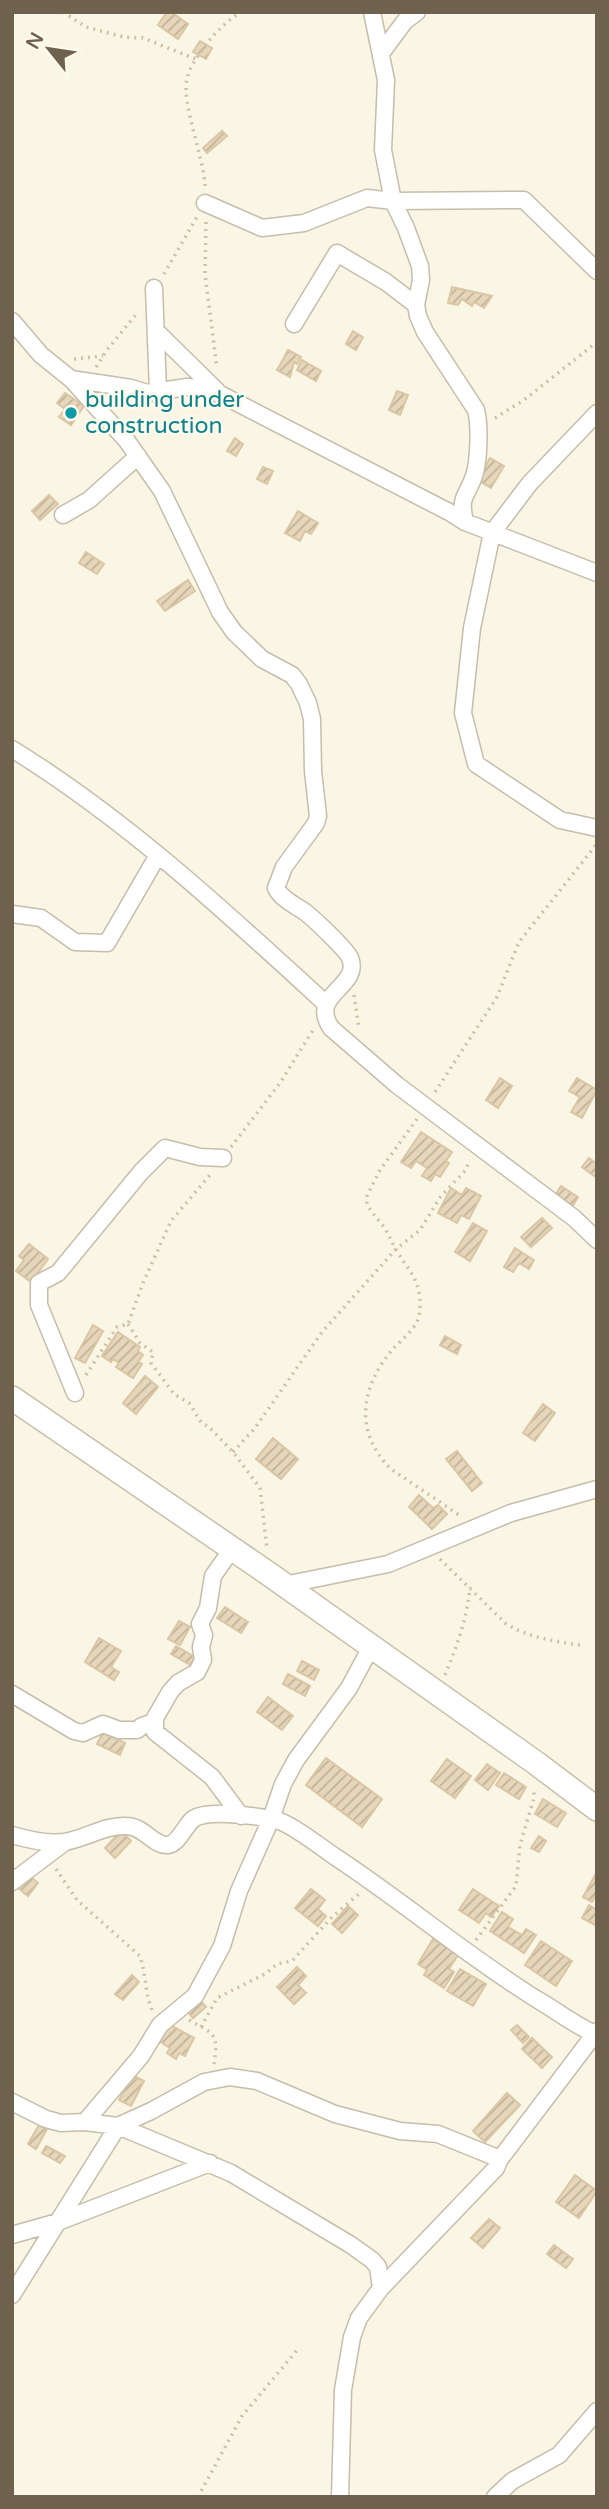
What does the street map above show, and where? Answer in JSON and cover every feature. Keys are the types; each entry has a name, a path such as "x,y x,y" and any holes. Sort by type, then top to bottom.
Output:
{"main road":[{"path":"12,1398 276,1579 597,1809"}],"street":[{"path":"372,12 386,80 383,150 393,201 420,267 421,280 416,305 418,316 425,332 476,410 478,420 474,476 461,502 465,522"},
{"path":"382,52 405,21 417,12"},
{"path":"205,203 262,228 304,223 367,198 393,201 524,200 597,271"},
{"path":"295,324 337,253 386,282 416,305"},
{"path":"155,288 158,391"},
{"path":"12,321 41,355 71,379 127,441 162,491 220,612 249,648 262,659 292,675 308,703 312,719 313,771 318,816 316,823 279,875 276,888 279,894 307,914 343,948 351,959 351,975 337,989 325,1009"},
{"path":"156,331 220,394"},
{"path":"71,379 147,393 187,387 202,388 220,394 465,522 597,573"},
{"path":"597,413 530,483 492,533 472,628 463,713 476,764 560,820 597,828"},
{"path":"63,515 89,500 138,456"},
{"path":"12,749 44,768 128,828 325,1009 331,1028 425,1106 574,1218 597,1240"},
{"path":"12,914 41,918 75,942 107,943 158,855"},
{"path":"75,1393 39,1305 38,1283 58,1273 141,1172 165,1148 201,1157 223,1158"},
{"path":"276,1579 388,1564 511,1513 597,1489"},
{"path":"232,1549 210,1584 208,1608 200,1624 204,1636 201,1647 203,1660 197,1672 178,1683 170,1692 154,1722 158,1737 178,1749 212,1777 241,1816"},
{"path":"85,2122 141,2056 160,2025 195,1996 222,1946 239,1891 271,1819 283,1784 296,1760 349,1688 371,1647"},
{"path":"12,1694 74,1731 82,1733 103,1724 119,1730 137,1730 154,1722"},
{"path":"12,1882 65,1842 109,1827 142,1829 156,1842 165,1845 172,1844 194,1818 208,1813 279,1820 375,1883 513,1984 596,2034 500,2159 496,2168 381,2288 359,2318 352,2337 343,2390 340,2497"},
{"path":"12,1835 41,1842 65,1842"},
{"path":"12,2295 118,2126 212,2080 230,2077 257,2081 335,2114 400,2131 439,2134 500,2159"},
{"path":"12,2102 46,2119 61,2123 85,2122 118,2126 231,2173 363,2253 378,2267 381,2288"},
{"path":"12,2235 58,2222 209,2164"},
{"path":"495,2497 512,2481 559,2455 597,2411"}],"path":[{"path":"63,12 86,27 124,37 143,38 196,59"},
{"path":"477,430 524,400 597,342"},
{"path":"476,1528 449,1505 391,1469 381,1459 366,1429 367,1396 375,1374 390,1352 419,1320 420,1292 417,1280 369,1207 366,1198 380,1170 497,998 519,942 597,844"},
{"path":"351,975 363,1056"},
{"path":"128,1324 171,1221 280,1083 325,1009"},
{"path":"233,1452 255,1428 322,1332 396,1249 420,1230 441,1196 465,1171 479,1147"},
{"path":"75,1393 117,1327 128,1324"},
{"path":"128,1324 140,1343 153,1352 151,1363 174,1394 189,1403 201,1422 233,1452 260,1488 276,1579"},
{"path":"428,1548 505,1623 537,1638 585,1646"},
{"path":"438,1693 460,1637 468,1608 470,1587"},
{"path":"466,1952 516,1886 518,1854 534,1798 536,1763"},
{"path":"47,1855 77,1900 140,1956 150,2006 160,2025"},
{"path":"201,2027 217,1998 226,1991 265,1974 276,1964 292,1961 352,1898 375,1883"},
{"path":"175,2013 210,2030 214,2035 212,2080"},
{"path":"198,2497 242,2416 298,2349"}],"building":[{"path":"167,12 188,24 178,39 158,25"},
{"path":"200,41 212,48 206,59 193,52"},
{"path":"222,131 227,136 207,153 203,148"},
{"path":"452,287 492,296 484,308 474,302 472,306 462,299 458,305 448,303"},
{"path":"353,331 363,337 356,350 346,344"},
{"path":"288,350 301,357 297,364 294,362 290,377 277,370"},
{"path":"302,360 321,371 316,381 297,370"},
{"path":"397,391 408,395 400,415 389,410"},
{"name":"building under construction","path":"65,393 84,406 71,425 59,417 65,409 57,403"},
{"path":"235,438 243,444 236,456 227,451"},
{"path":"490,458 504,466 491,488 477,480"},
{"path":"263,467 273,471 267,484 257,479"},
{"name":"building under construction","path":"49,495 58,504 40,520 32,511"},
{"path":"298,511 318,523 311,534 305,531 300,541 285,533"},
{"path":"86,552 104,564 97,574 79,563"},
{"path":"188,580 195,591 165,611 157,601"},
{"path":"500,1078 512,1086 498,1108 486,1100"},
{"path":"577,1078 597,1090 582,1118 571,1112 580,1097 569,1091"},
{"path":"421,1132 452,1152 440,1177 435,1174 431,1181 422,1176 427,1168 416,1161 411,1168 401,1162"},
{"path":"589,1158 597,1164 597,1178 582,1167"},
{"path":"561,1186 578,1197 572,1207 555,1196"},
{"path":"451,1188 462,1195 466,1188 481,1196 469,1219 461,1215 457,1223 438,1213"},
{"path":"542,1218 552,1228 531,1247 521,1237"},
{"path":"473,1223 487,1231 470,1261 455,1252"},
{"path":"29,1244 48,1259 31,1282 16,1271 24,1260 19,1256"},
{"path":"515,1248 534,1260 529,1269 519,1263 513,1272 504,1267"},
{"path":"93,1325 103,1331 85,1363 75,1358"},
{"path":"118,1332 140,1347 138,1351 143,1355 138,1362 142,1364 133,1378 116,1367 119,1363 113,1359 111,1362 102,1356"},
{"path":"445,1336 461,1345 457,1354 440,1345"},
{"path":"145,1376 158,1387 136,1414 123,1403"},
{"path":"543,1404 555,1413 535,1441 523,1433"},
{"path":"273,1438 298,1459 281,1479 256,1459"},
{"path":"457,1451 482,1483 472,1491 446,1459"},
{"path":"419,1495 433,1508 438,1505 447,1514 432,1529 409,1507"},
{"path":"225,1607 248,1622 241,1633 217,1618"},
{"path":"179,1621 190,1627 180,1645 168,1639"},
{"path":"99,1638 121,1651 111,1667 119,1672 114,1680 85,1662"},
{"path":"176,1646 195,1657 190,1665 171,1654"},
{"path":"302,1661 319,1670 314,1680 297,1671"},
{"path":"288,1674 310,1686 305,1696 283,1684"},
{"path":"268,1697 293,1716 282,1730 257,1712"},
{"path":"103,1732 125,1743 120,1755 97,1744"},
{"path":"326,1758 382,1799 362,1827 306,1785"},
{"path":"447,1759 471,1776 455,1798 431,1781"},
{"path":"487,1764 500,1773 488,1790 475,1780"},
{"path":"504,1773 526,1787 519,1799 496,1785"},
{"path":"543,1799 566,1813 557,1827 535,1814"},
{"path":"121,1831 131,1841 115,1858 105,1848"},
{"path":"539,1836 546,1841 539,1852 531,1848"},
{"path":"27,1874 38,1883 28,1896 17,1887"},
{"path":"595,1875 597,1893 592,1902 583,1897"},
{"path":"311,1889 325,1900 318,1909 326,1916 318,1926 295,1908"},
{"path":"473,1889 499,1906 491,1917 486,1913 479,1923 459,1910"},
{"path":"589,1905 597,1910 597,1926 582,1918"},
{"path":"348,1906 358,1915 342,1933 332,1924"},
{"path":"502,1912 513,1919 508,1927 522,1935 526,1929 536,1935 524,1953 490,1931"},
{"path":"433,1939 458,1955 449,1969 454,1972 444,1988 424,1975 427,1970 418,1964"},
{"path":"541,1941 572,1961 556,1986 525,1965"},
{"path":"297,1967 306,1976 298,1985 306,1993 294,2004 277,1987"},
{"path":"460,1969 486,1984 473,2006 447,1991"},
{"path":"132,1975 139,1982 123,2000 115,1994"},
{"path":"200,2000 206,2007 193,2018 187,2011"},
{"path":"167,2023 194,2038 185,2056 179,2053 176,2059 167,2053 170,2048 157,2040"},
{"path":"517,2025 529,2037 523,2043 511,2030"},
{"path":"532,2038 552,2057 542,2068 522,2049"},
{"path":"132,2075 144,2081 131,2106 119,2100"},
{"path":"507,2093 520,2105 485,2142 473,2131"},
{"path":"39,2125 47,2129 36,2149 28,2144"},
{"path":"46,2146 65,2156 60,2163 42,2153"},
{"path":"575,2175 597,2191 579,2218 556,2202"},
{"path":"489,2219 500,2228 483,2248 471,2238"},
{"path":"554,2245 573,2259 566,2268 547,2254"}],"place":[{"name":"building under construction","path":"71,413"}]}
